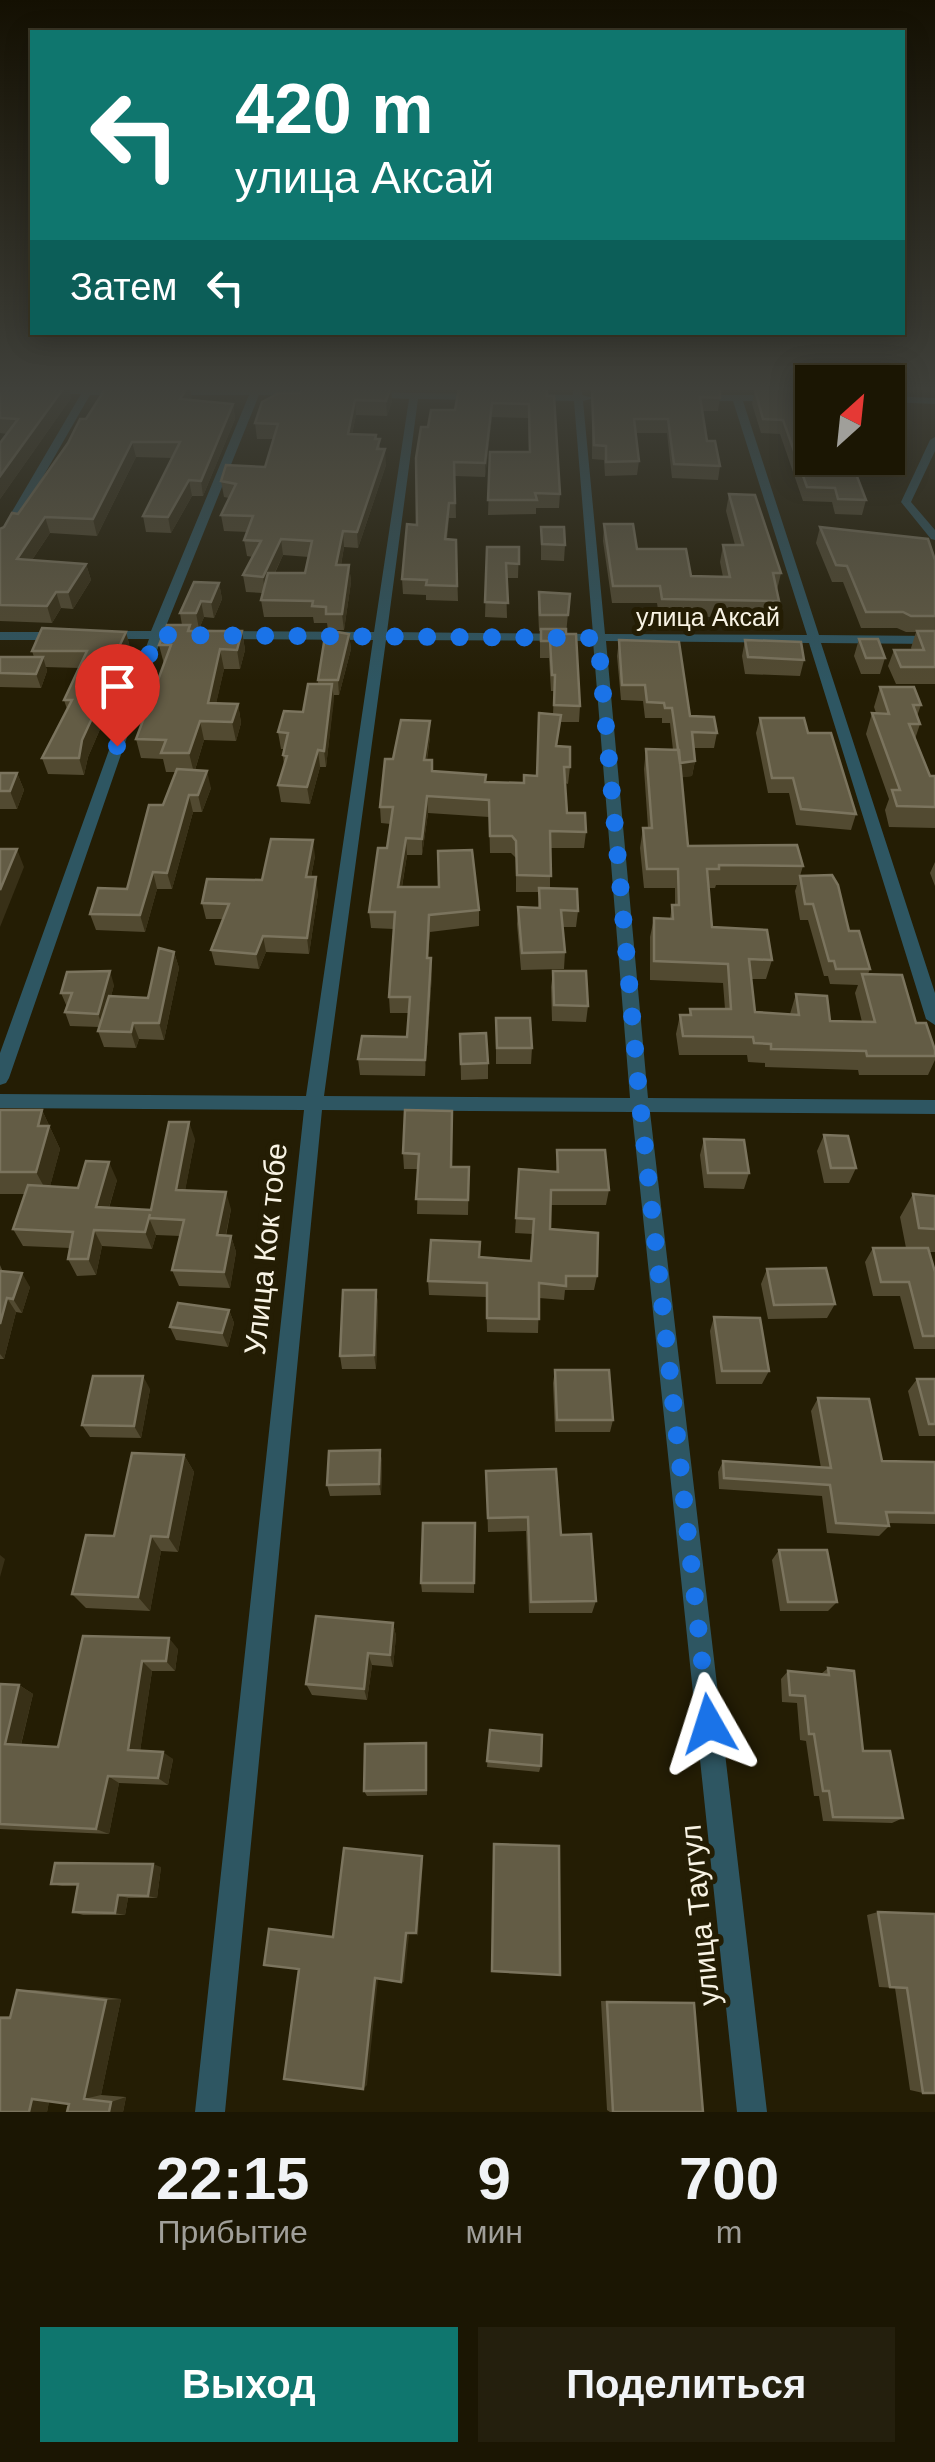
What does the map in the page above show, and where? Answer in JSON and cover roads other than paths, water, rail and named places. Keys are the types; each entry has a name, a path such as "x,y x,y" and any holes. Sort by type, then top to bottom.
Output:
{"street":[{"path":"0,542 34,485"},
{"path":"0,1078 156,635 217,485"},
{"name":"Улица Кок тобе","path":"210,2112 314,1102 402,485"},
{"name":"улица Таугул","path":"590,485 598,638 640,1104 752,2112"},
{"path":"764,485 935,1019"},
{"path":"914,485 906,502 935,536"},
{"path":"98,635 193,635"},
{"name":"улица Аксай","path":"212,635 935,640"},
{"path":"0,636 78,636"},
{"path":"0,1101 935,1108"}]}
